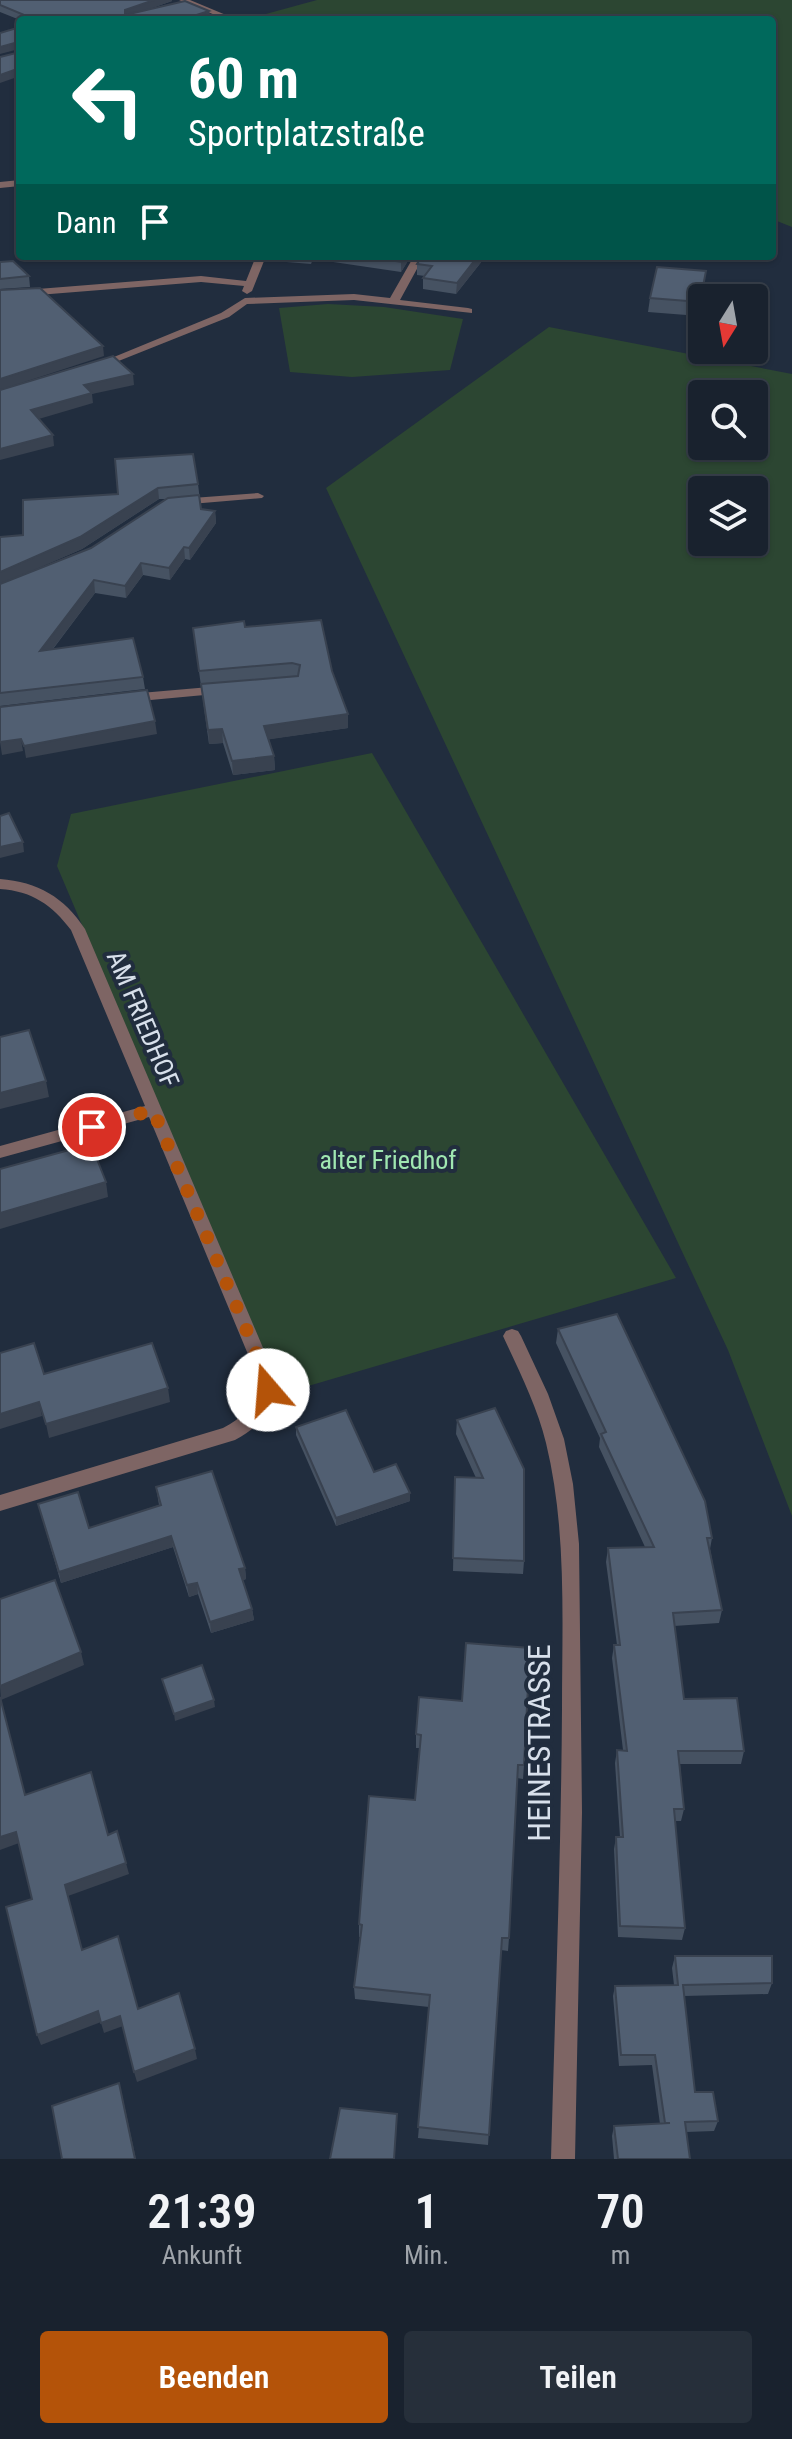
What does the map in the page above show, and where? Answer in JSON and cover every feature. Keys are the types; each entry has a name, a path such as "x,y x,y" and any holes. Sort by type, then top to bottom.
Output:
{"street":[{"path":"174,7 186,1 224,16"},
{"path":"245,301 259,260"},
{"path":"394,301 417,260"},
{"path":"0,295 201,279 249,284"},
{"path":"84,370 225,315 245,301 317,297 394,301 468,311"},
{"path":"165,504 258,496"},
{"path":"121,699 232,689"},
{"name":"AM FRIEDHOF","path":"0,884 35,890 62,907 78,929 266,1376 268,1390 264,1405 245,1426 228,1434 0,1503"},
{"path":"0,1152 153,1110"},
{"name":"HEINESTRASSE","path":"512,1336 547,1415 558,1455 566,1509 572,1632 572,1798 563,2159"}],"green space":[{"path":"317,0 792,0 792,227 776,221 776,16 259,16"},
{"path":"328,304 384,307 463,319 450,370 352,377 290,372 279,308"},
{"path":"549,327 688,354 688,364 740,364 792,374 792,1516 728,1350 326,488"},
{"name":"alter Friedhof","path":"372,753 676,1278 281,1394 57,866 71,814"}],"building":[{"path":"0,0 154,0 125,10 125,15 185,1 209,11 193,16 26,16 0,5"},
{"path":"16,28 16,43 0,47 0,33"},
{"path":"16,53 16,69 0,75 0,57"},
{"path":"420,260 475,260 457,283 423,278 432,266 417,264"},
{"path":"13,261 29,276 0,279 0,262"},
{"path":"657,267 706,271 703,284 688,284 688,301 650,298"},
{"path":"40,288 103,346 0,379 0,290"},
{"path":"113,356 133,374 84,385 92,393 31,410 53,435 0,449 0,390"},
{"path":"193,454 198,484 158,488 80,537 0,572 0,537 23,535 23,500 118,494 115,459"},
{"path":"199,495 201,509 215,511 189,548 184,547 169,568 141,563 125,586 94,580 40,651 133,638 143,677 0,693 0,584 91,548 168,498"},
{"path":"321,620 332,671 348,714 264,726 274,756 232,761 222,729 208,730 201,684 298,676 300,665 292,663 199,671 193,628 244,621 245,627"},
{"path":"147,690 155,721 24,746 21,739 0,742 0,707"},
{"path":"9,813 23,842 0,847 0,816"},
{"path":"29,1030 46,1081 0,1093 0,1037"},
{"path":"91,1144 106,1182 0,1213 0,1169"},
{"path":"617,1314 705,1501 712,1538 707,1538 722,1610 673,1613 684,1699 737,1698 744,1751 678,1751 684,1809 674,1809 685,1928 620,1926 616,1837 623,1837 617,1750 627,1751 614,1645 620,1645 608,1548 654,1547 601,1434 606,1432 558,1329"},
{"path":"34,1343 44,1374 152,1343 168,1388 46,1424 39,1402 0,1414 0,1353"},
{"path":"495,1408 524,1469 524,1561 453,1558 455,1477 483,1478 457,1420"},
{"path":"346,1410 374,1472 396,1464 410,1493 336,1518 296,1427"},
{"path":"212,1471 245,1568 239,1569 252,1609 210,1622 197,1583 187,1585 171,1536 59,1572 38,1504 78,1492 89,1528 161,1505 156,1487"},
{"path":"55,1580 81,1652 0,1686 0,1599"},
{"path":"466,1643 530,1648 524,1765 518,1765 509,1938 502,1938 489,2135 418,2127 430,1995 354,1987 362,1925 359,1924 369,1796 415,1800 421,1735 416,1734 419,1697 462,1701"},
{"path":"202,1665 214,1700 174,1714 162,1679"},
{"path":"0,1697 25,1795 91,1772 108,1835 117,1831 126,1863 65,1885 82,1950 118,1936 138,2009 179,1993 195,2049 134,2072 120,2016 101,2023 98,2011 37,2035 6,1907 32,1899 16,1832 0,1837"},
{"path":"675,1956 772,1956 772,1983 683,1985 695,2092 713,2092 718,2121 685,2122 690,2159 618,2159 614,2126 670,2123 665,2123 655,2055 621,2055 615,1986 678,1985"},
{"path":"119,2083 135,2159 62,2159 52,2106"},
{"path":"340,2108 397,2114 394,2159 330,2159"}],"route":[{"path":"92,1127 153,1110 266,1376 268,1390"}]}
